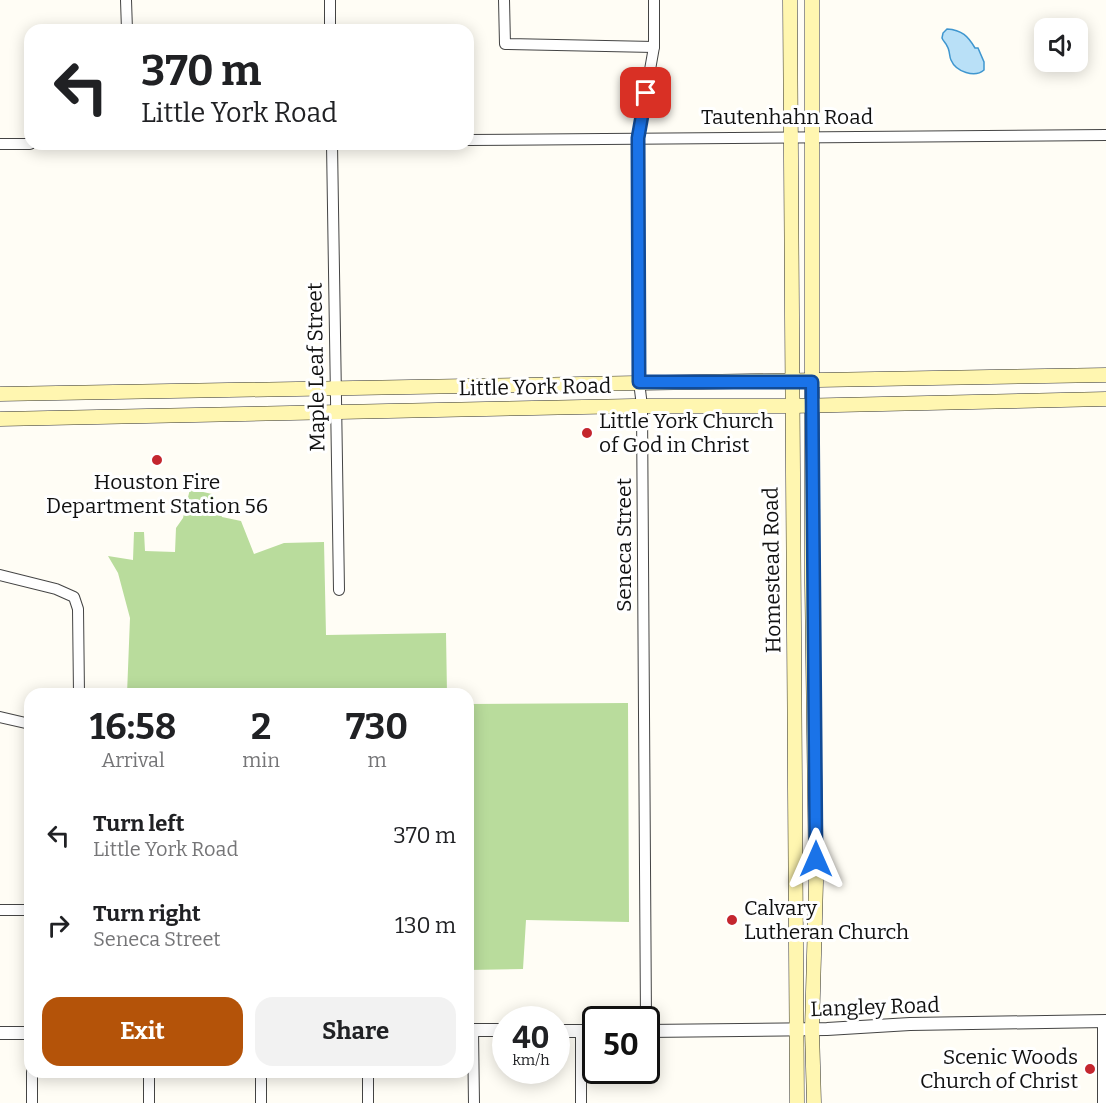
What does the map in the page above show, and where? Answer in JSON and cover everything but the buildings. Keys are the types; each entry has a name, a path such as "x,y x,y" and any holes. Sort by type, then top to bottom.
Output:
{"main road":[{"name":"Homestead Road","path":"790,0 797,1103"},
{"name":"Homestead Road","path":"812,0 812,584 816,882 812,1029 814,1103"},
{"name":"Little York Road","path":"0,394 639,382 812,382 1106,375"},
{"path":"975,378 975,402"},
{"path":"148,390 149,416"},
{"path":"186,415 187,390"},
{"name":"Little York Road","path":"0,419 1106,399"},
{"path":"794,583 812,584"},
{"path":"796,884 816,882"}],"street":[{"path":"126,0 127,24"},
{"path":"330,0 330,24"},
{"path":"504,0 504,44 654,47"},
{"name":"Seneca Street","path":"646,1006 638,138 654,47 654,0"},
{"name":"Tautenhahn Road","path":"474,140 1106,135"},
{"path":"0,144 24,144"},
{"name":"Maple Leaf Street","path":"332,150 339,590"},
{"path":"0,575 56,589 74,597 78,609 79,688"},
{"path":"0,717 24,723"},
{"path":"0,910 24,910"},
{"path":"1103,1103 1104,1021"},
{"name":"Langley Road","path":"660,1031 1104,1021"},
{"path":"474,1030 492,1030"},
{"path":"570,1031 581,1031 581,1103"},
{"path":"0,1033 24,1033"},
{"path":"32,1078 32,1103"},
{"path":"149,1078 149,1103"},
{"path":"261,1078 261,1103"},
{"path":"368,1078 368,1103"},
{"path":"473,1078 474,1103"}],"green space":[{"path":"190,489 212,494 222,517 241,521 254,554 284,543 324,542 326,635 446,633 447,688 127,688 130,618 118,573 108,556 133,560 134,532 144,532 145,551 175,552 176,528 183,518"},
{"path":"628,703 629,922 526,920 523,969 474,970 474,704"}],"water":[{"path":"947,29 961,32 975,48 978,48 984,62 984,70 971,74 961,71 953,64 942,38"}],"place":[{"name":"Little York Church of God in Christ","path":"587,433"},
{"name":"Houston Fire Department Station 56","path":"157,460"},
{"name":"Calvary Lutheran Church","path":"732,920"},
{"name":"Scenic Woods Church of Christ","path":"1090,1069"}],"route":[{"path":"646,93 638,138 639,382 812,382 816,859"}]}
